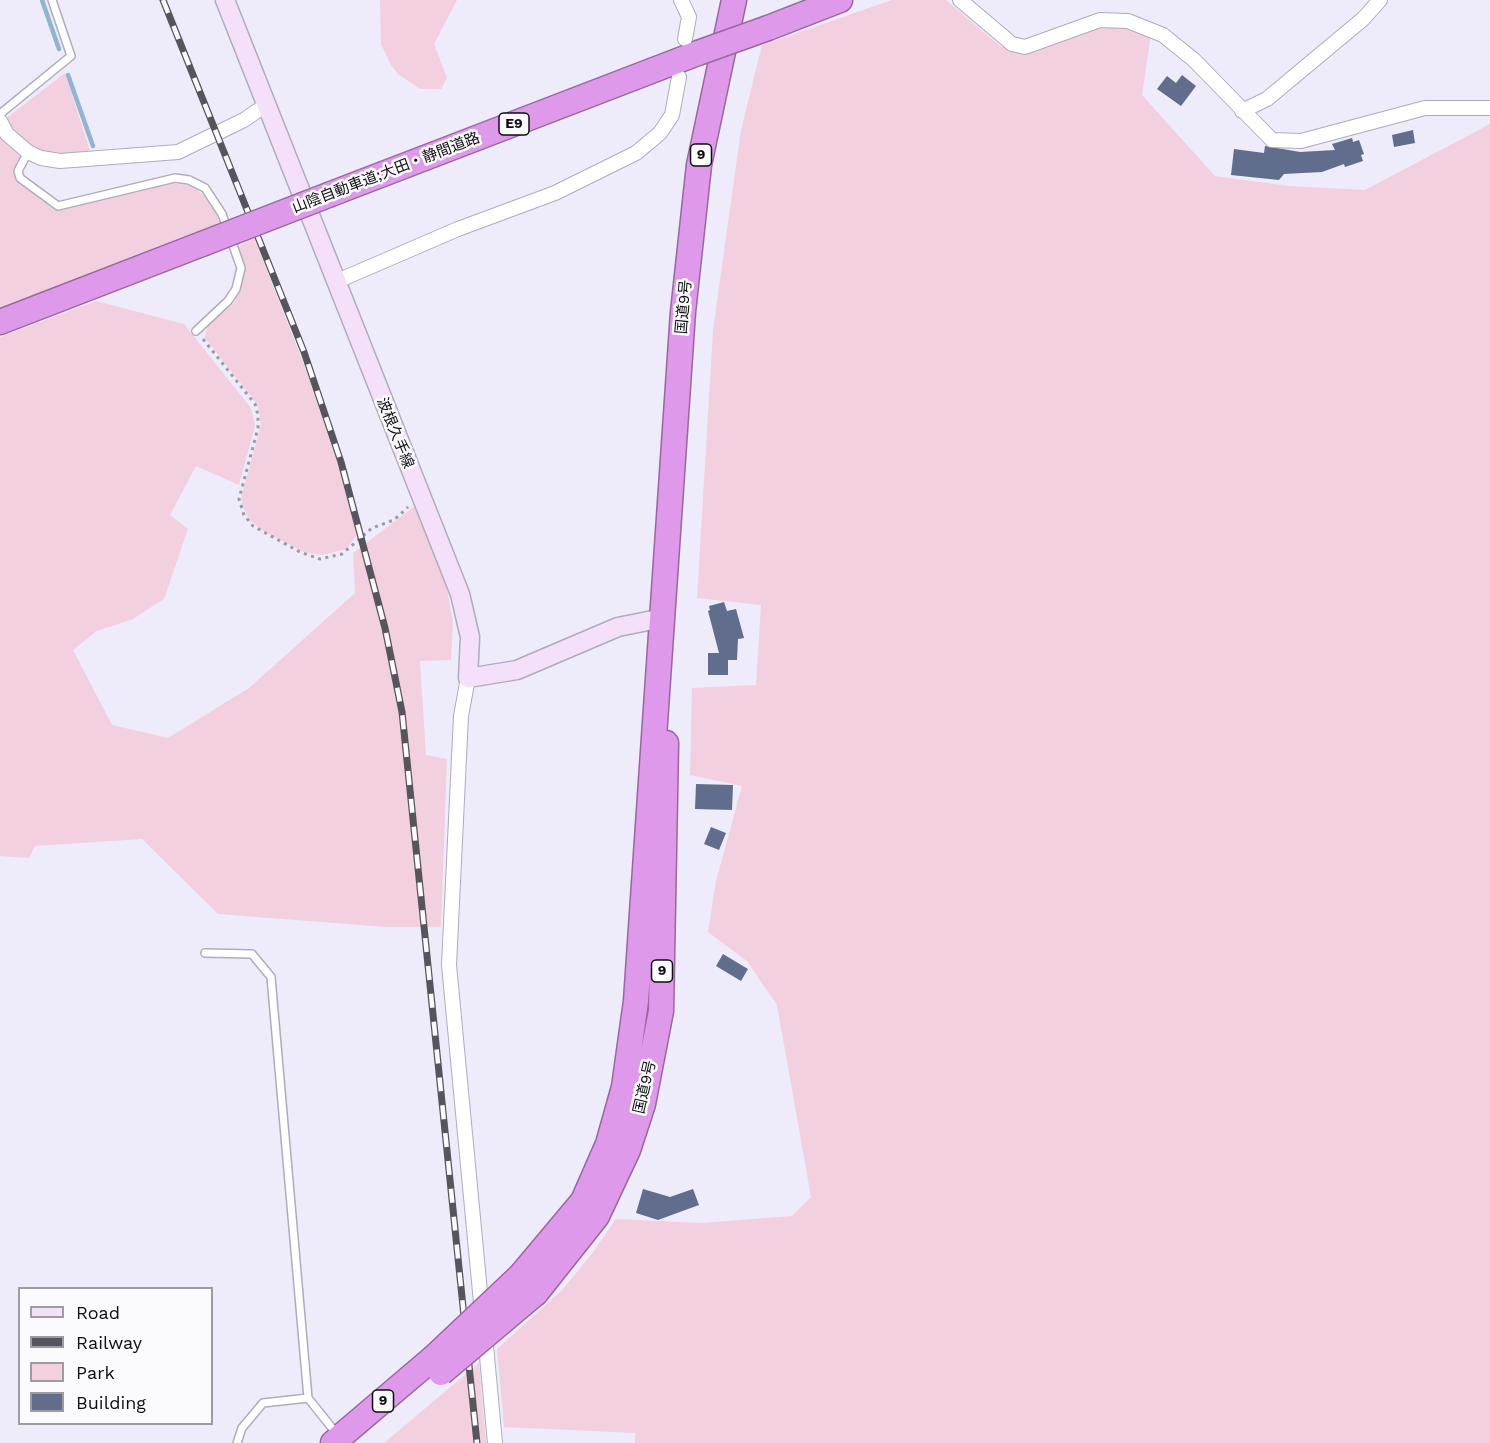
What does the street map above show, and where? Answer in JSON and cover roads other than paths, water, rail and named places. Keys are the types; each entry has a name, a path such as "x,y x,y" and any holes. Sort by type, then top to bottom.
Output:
{"highway":[{"name":"国道9号","path":"343,1441 437,1366 528,1284 583,1201 608,1144 624,1087 636,1000 683,312 699,165 734,0"},
{"name":"山陰自動車道;大田・静間道路","path":"0,322 331,194 691,46 768,28 840,0"}],"main road":[{"name":"波根久手線","path":"225,0 460,594 470,637 468,678"},
{"path":"468,678 517,670 618,627 663,618"}],"street":[{"path":"681,0 689,17 691,46"},
{"path":"960,0 1012,44 1025,47 1100,20 1128,21 1164,35 1194,60 1272,140 1301,141 1425,108 1490,108"},
{"path":"1242,111 1268,99 1363,19 1380,0"},
{"path":"335,282 458,230 555,193 636,153 660,133 672,115 679,77"},
{"path":"0,121 7,134 28,152 41,158 60,161 178,152 244,120 267,104"},
{"path":"468,678 461,716 448,965 495,1443"}],"lane":[{"path":"0,114 71,56 52,0"},
{"path":"28,152 18,171 20,178 58,206 175,178 189,180 205,188 222,214 242,268 237,289 228,301 196,331"},
{"path":"205,953 252,954 271,977 308,1398 343,1441"},
{"path":"237,1443 242,1428 264,1403 308,1398"}],"waterway":[{"path":"42,0 59,49"},
{"path":"68,75 93,146"}],"railway":[{"path":"163,0 304,352 341,462 385,628 402,712 477,1443"}]}
